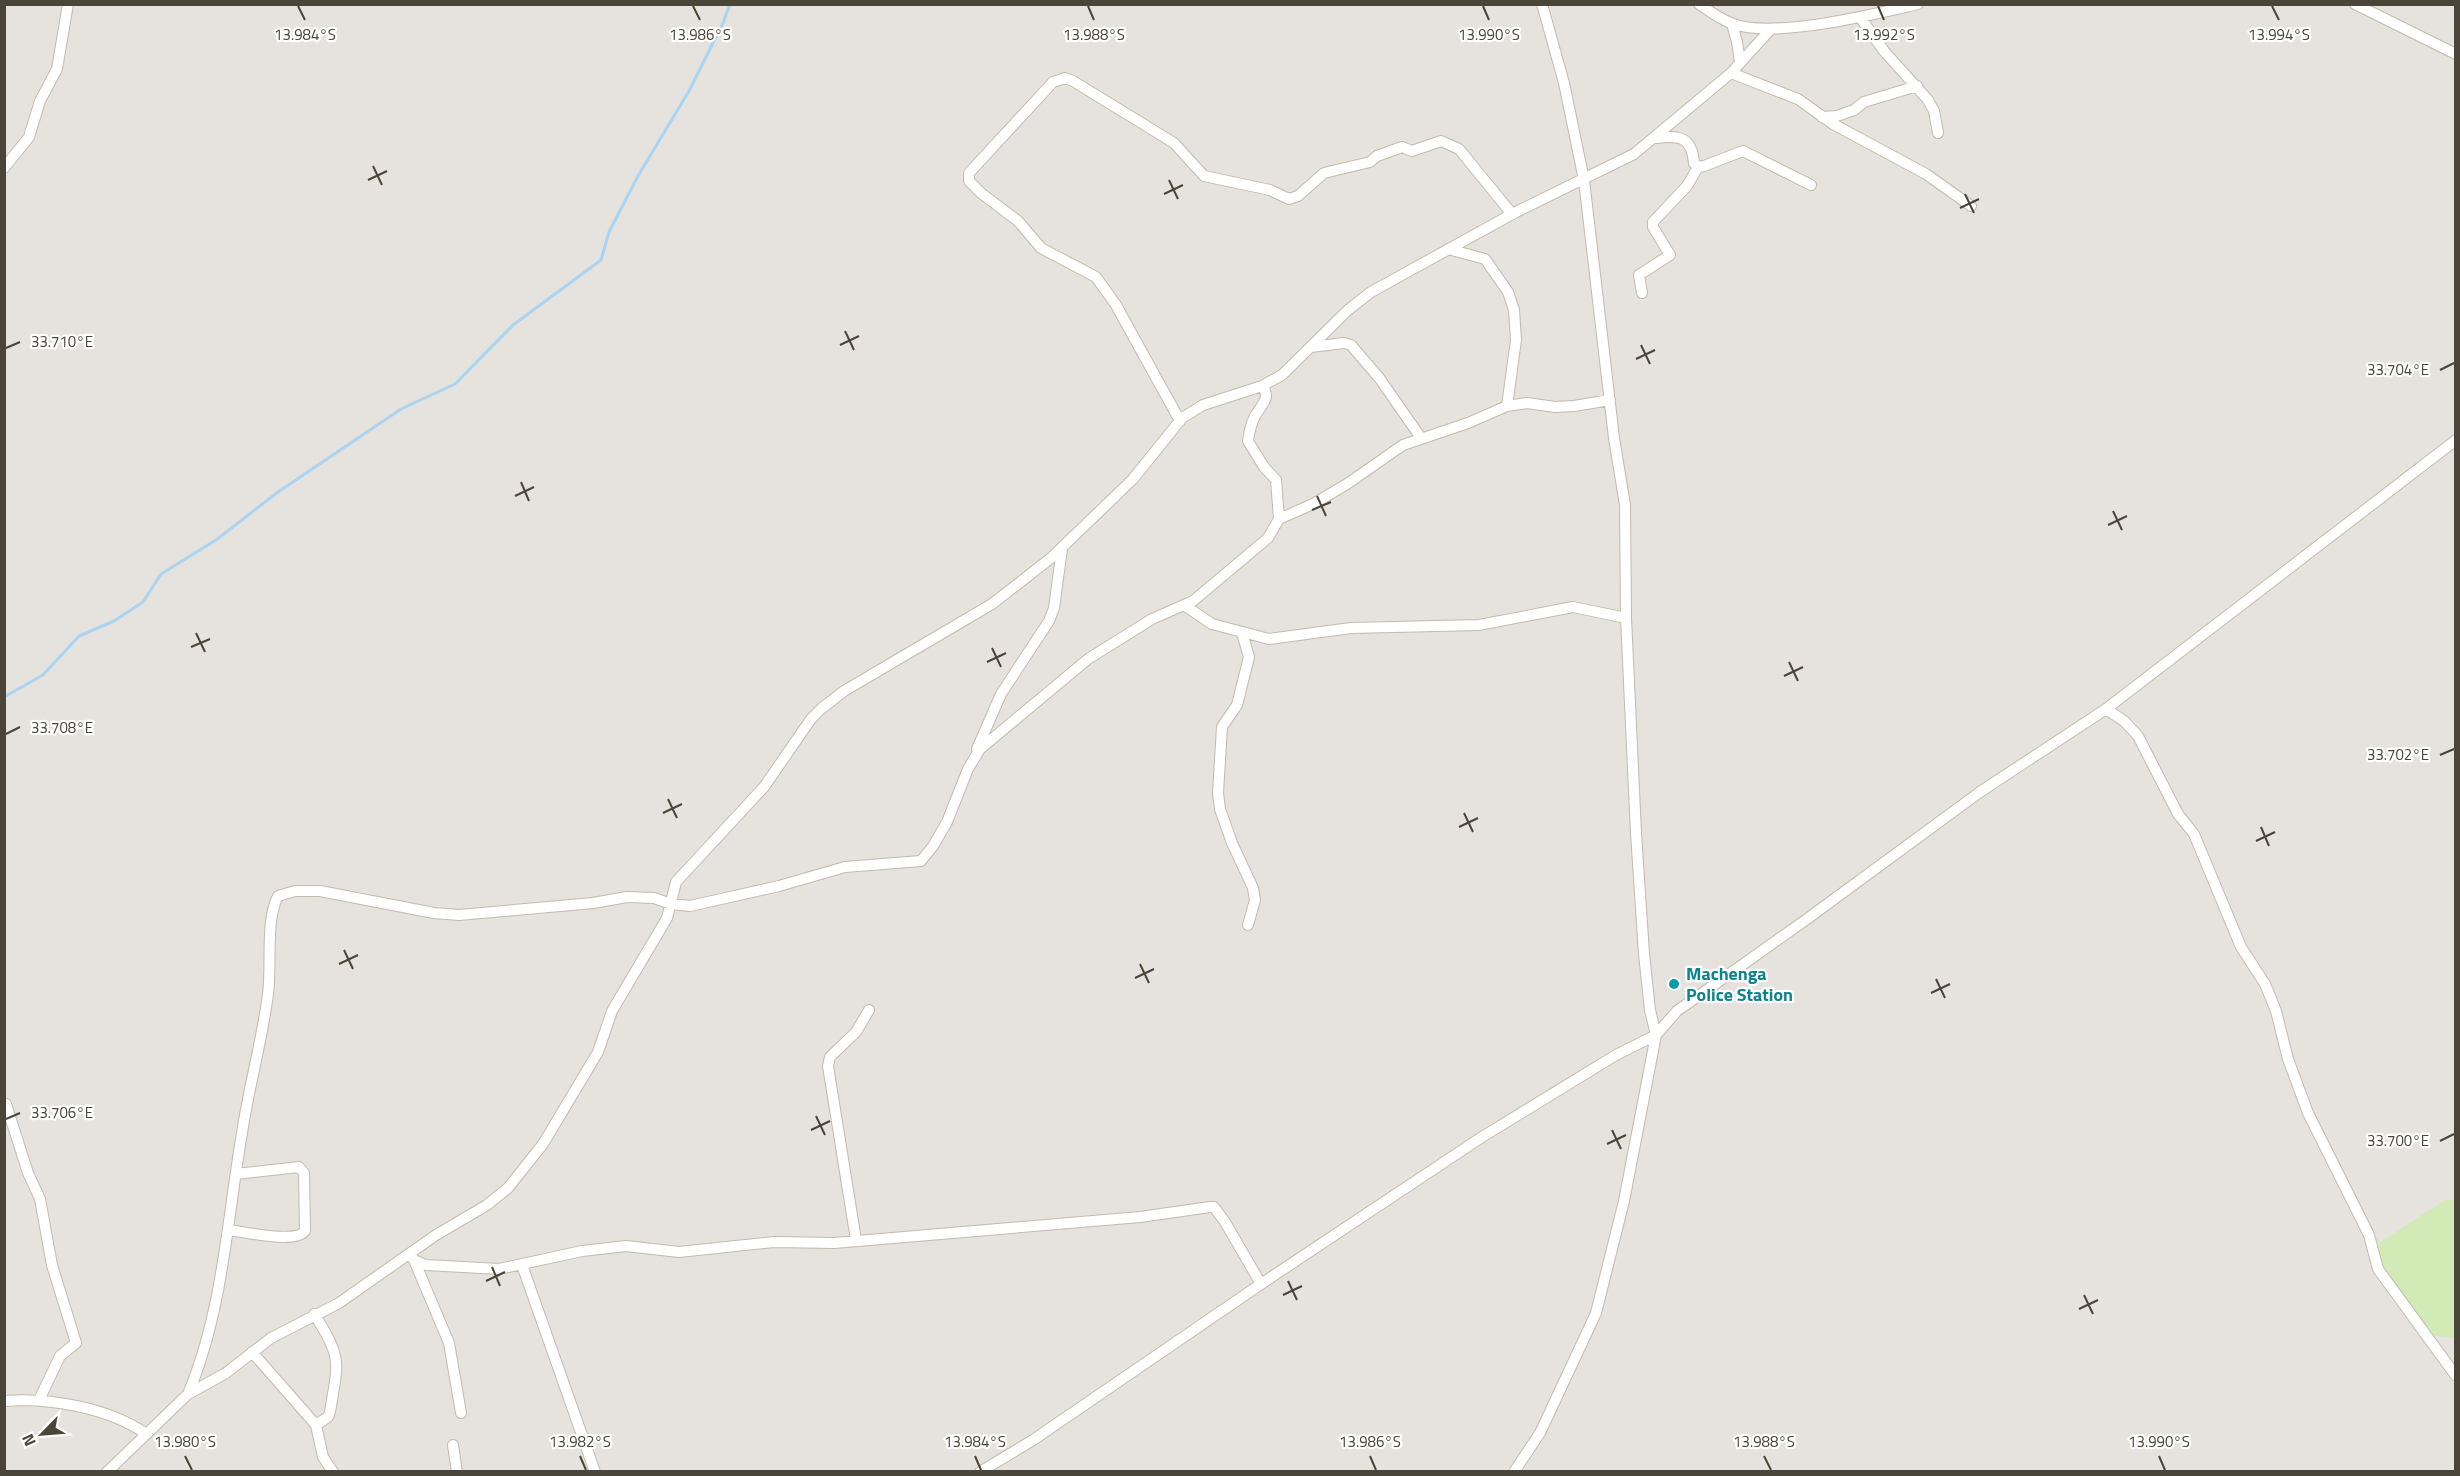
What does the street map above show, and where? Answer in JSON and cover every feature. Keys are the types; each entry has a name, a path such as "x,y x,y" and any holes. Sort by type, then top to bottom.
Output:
{"street":[{"path":"4,168 29,137 40,102 57,69 68,4"},
{"path":"1514,1472 1540,1433 1596,1313 1624,1201 1656,1035 1650,1010 1644,954 1626,618 1626,505 1610,400 1584,180 1564,83 1542,4"},
{"path":"1547,18 1550,4"},
{"path":"1699,4 1732,24 1770,30 1918,4"},
{"path":"2355,4 2456,54"},
{"path":"1860,16 1884,51 1928,100 1934,111 1938,133"},
{"path":"1732,24 1740,62"},
{"path":"106,1472 188,1394 226,1373 271,1338 339,1303 412,1257 436,1235 487,1205 508,1188 531,1160 598,1052 612,1011 667,918 676,882 764,787 821,709 844,691 992,604 1062,549 1100,508 1133,479 1180,421 1203,405 1262,386 1282,375 1348,310 1371,292 1512,214 1621,161 1655,138 1731,73 1770,30"},
{"path":"1731,73 1798,99 1822,117 1926,174 1971,206"},
{"path":"1180,421 1116,305 1096,277 1041,248 1018,221 969,181 969,173 1053,82 1065,78 1073,81 1174,143 1204,176 1270,190 1288,199 1298,196 1324,173 1370,162 1377,156 1402,147 1412,151 1441,141 1446,142 1459,149 1512,214"},
{"path":"1822,117 1838,116 1854,110 1864,102 1917,86"},
{"path":"1655,138 1672,136 1683,138 1693,150 1694,163 1698,167"},
{"path":"1698,167 1743,151 1811,185"},
{"path":"1642,293 1639,275 1670,255 1653,227 1653,222 1687,186 1698,167"},
{"path":"1448,249 1485,260 1508,292 1514,310 1516,340 1507,406"},
{"path":"1311,347 1344,343 1351,345 1380,379 1420,438"},
{"path":"973,758 1001,731 1088,659 1152,619 1202,594 1268,538 1279,519 1276,480 1264,467 1248,441 1256,415 1266,400 1267,395 1262,386"},
{"path":"1279,519 1313,504 1347,484 1390,452 1420,438 1468,423 1507,406 1527,403 1555,407 1574,406 1610,400"},
{"path":"981,1472 1033,1440 1482,1137 1616,1055 1656,1035 1677,1011 1706,989 1807,919 1980,792 2106,709 2456,440"},
{"path":"188,1394 202,1360 229,1230 236,1174 268,994 272,919 274,903 278,896 285,892 320,891 434,913 459,915 593,903 627,897 654,897 671,904 690,906 779,886 845,867 921,861 947,822 1001,694 1049,621 1054,608 1062,549"},
{"path":"1184,605 1212,624 1269,639 1351,628 1479,625 1573,607 1626,618"},
{"path":"1242,633 1249,657 1237,705 1222,727 1218,793 1220,809 1232,843 1253,888 1255,900 1248,925"},
{"path":"2106,709 2124,721 2138,736 2178,814 2194,834 2241,947 2265,984 2288,1059 2308,1113 2369,1235 2378,1269 2456,1376"},
{"path":"855,1240 828,1066 830,1057 856,1032 869,1010"},
{"path":"6,1104 28,1173 40,1199 52,1265 76,1343 60,1356 39,1400"},
{"path":"229,1230 279,1237 299,1236 305,1232 304,1173 299,1167 236,1174"},
{"path":"412,1257 426,1265 499,1269 572,1253 626,1246 679,1252 774,1242 834,1243 1129,1218 1214,1207 1261,1284"},
{"path":"412,1257 449,1343 461,1413"},
{"path":"522,1265 596,1472"},
{"path":"314,1314 331,1340 338,1365 330,1412 324,1421 316,1425"},
{"path":"252,1352 316,1425 323,1457 333,1472"},
{"path":"4,1401 39,1400 107,1414 131,1423 146,1433"},
{"path":"453,1445 457,1472"}],"shaded area":[{"path":"5,5 2455,5 2455,1471 5,1472"}],"green space":[{"path":"2445,1200 2455,1200 2455,1338 2431,1335 2381,1266 2379,1243"}],"waterway":[{"path":"4,697 43,675 79,636 114,621 143,602 161,574 216,540 278,492 401,409 455,384 513,325 601,260 609,232 638,176 689,91 730,4"}],"place":[{"name":"Machenga Police Station","path":"1674,984"}]}
